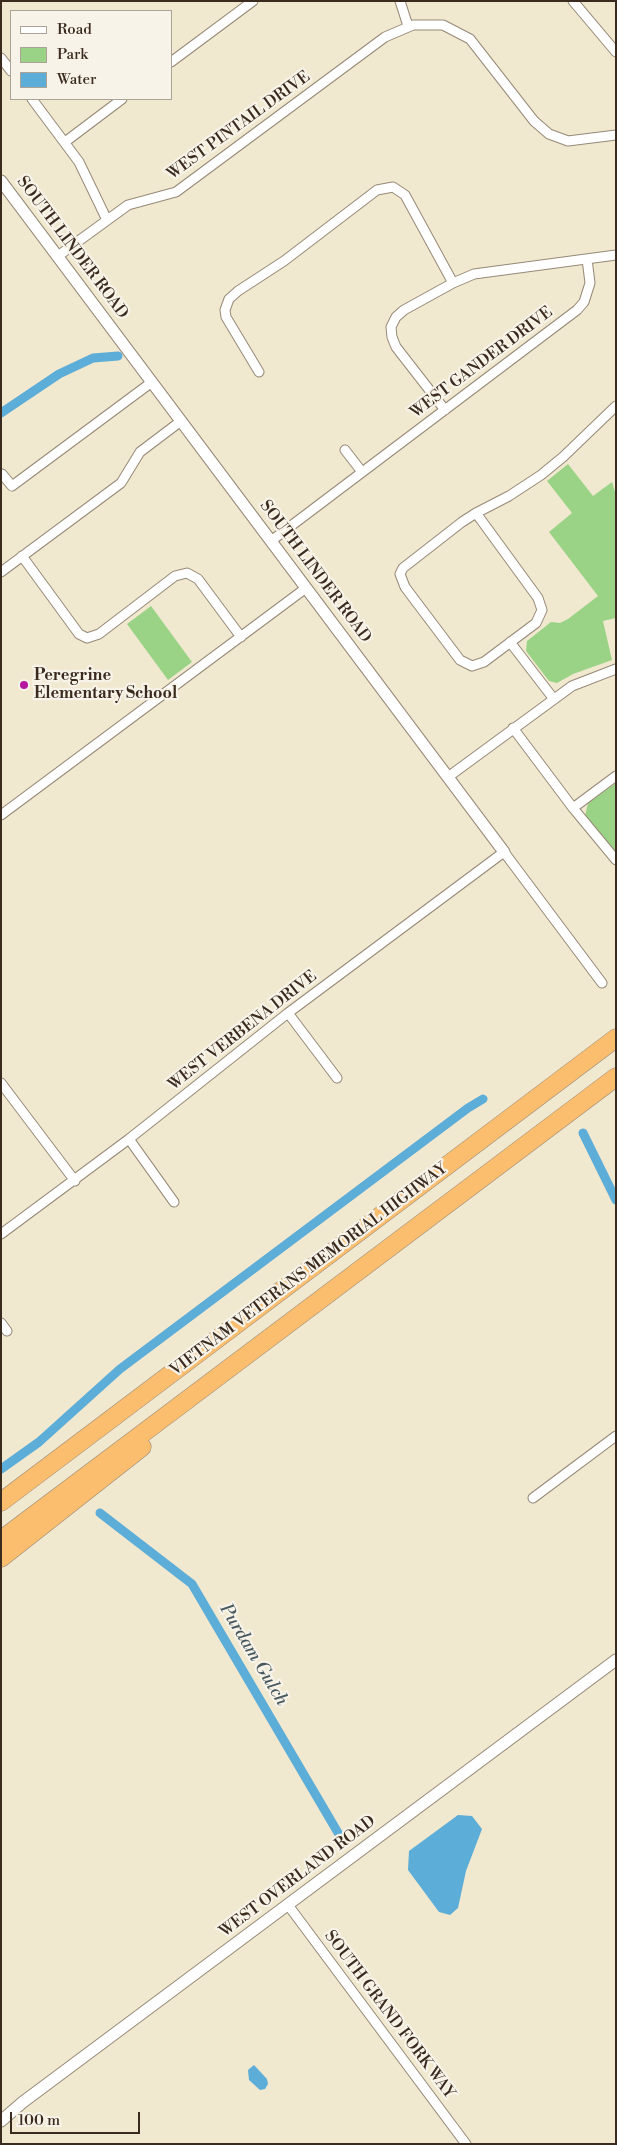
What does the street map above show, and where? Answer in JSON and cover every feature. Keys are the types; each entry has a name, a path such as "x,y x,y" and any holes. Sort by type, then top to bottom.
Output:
{"highway":[{"name":"VIETNAM VETERANS MEMORIAL HIGHWAY","path":"1,1502 616,1038"},
{"name":"VIETNAM VETERANS MEMORIAL HIGHWAY","path":"1,1540 616,1077"},
{"path":"1,1558 130,1459 205,1387"}],"street":[{"path":"172,61 253,1"},
{"path":"400,1 408,26 423,24 443,26 470,39 534,121 549,134 568,141 616,135"},
{"path":"573,1 616,52"},
{"name":"WEST PINTAIL DRIVE","path":"58,256 128,205 176,192 384,37 408,26"},
{"path":"1,58 10,70"},
{"path":"33,100 84,171 107,220"},
{"path":"64,142 121,100"},
{"name":"SOUTH LINDER ROAD","path":"1,181 602,983"},
{"path":"259,372 229,323 225,310 230,299 238,291 284,261 377,190 393,187 406,195 453,284"},
{"path":"445,410 396,347 392,338 391,327 396,317 404,310 474,274 616,255"},
{"name":"WEST GANDER DRIVE","path":"271,541 577,310 586,297 590,283 588,259"},
{"path":"2,474 12,486 152,382"},
{"path":"476,513 538,598 542,610 536,623 484,662 472,666 460,660 405,587 400,574 406,563 476,513 542,475 616,406"},
{"path":"1,572 121,483 140,452 181,421"},
{"path":"345,450 362,472"},
{"path":"22,556 79,634 88,638 98,634 175,576 186,573 198,579 241,637"},
{"path":"1,815 306,588"},
{"path":"510,642 553,698"},
{"path":"448,777 553,698 583,680 616,669"},
{"path":"513,728 573,808 616,860"},
{"path":"573,808 616,776"},
{"name":"WEST VERBENA DRIVE","path":"1,1234 75,1181 288,1013 504,852"},
{"path":"288,1013 337,1078"},
{"path":"1,1083 75,1181"},
{"path":"129,1139 174,1202"},
{"path":"533,1498 616,1436"},
{"name":"WEST OVERLAND ROAD","path":"1,2121 23,2102 616,1660"},
{"name":"SOUTH GRAND FORK WAY","path":"288,1905 466,2144"}],"green space":[{"path":"568,464 593,496 612,482 616,495 616,618 603,621 612,660 573,674 557,683 549,681 526,651 527,641 551,622 560,623 568,619 598,596 549,532 572,513 547,481"},
{"path":"151,606 192,662 168,680 127,624"},
{"path":"616,783 616,853 585,816 588,803"}],"water":[{"path":"458,1815 472,1816 482,1829 466,1871 458,1908 450,1915 439,1912 408,1870 409,1851"},
{"path":"254,2065 267,2079 268,2084 265,2089 260,2090 249,2080 248,2070"}],"waterway":[{"path":"1,413 59,374 93,358 118,356"},
{"path":"1,1469 39,1442 120,1369 468,1108 483,1099"},
{"path":"583,1133 616,1200"},
{"name":"Purdam Gulch","path":"100,1513 192,1584 344,1843"}],"place":[{"name":"Peregrine Elementary School","path":"24,685"}]}
